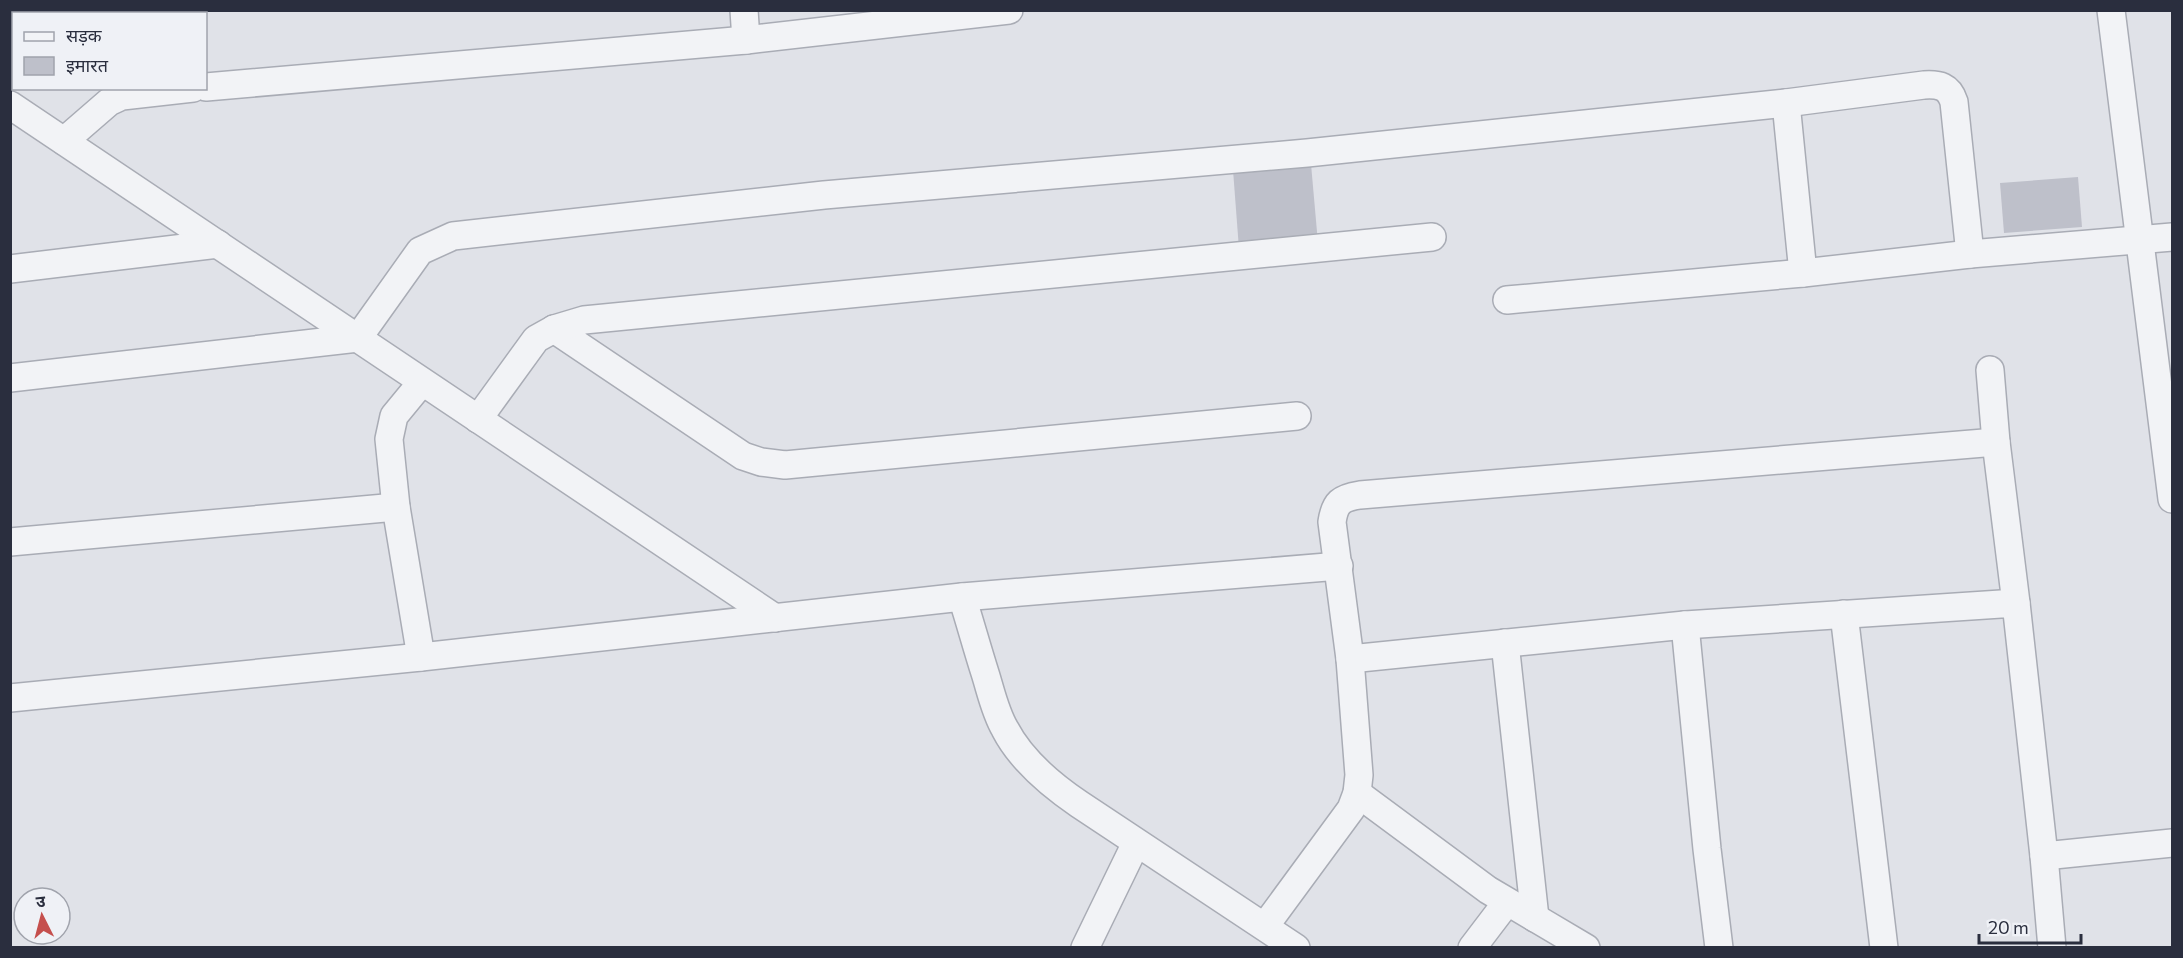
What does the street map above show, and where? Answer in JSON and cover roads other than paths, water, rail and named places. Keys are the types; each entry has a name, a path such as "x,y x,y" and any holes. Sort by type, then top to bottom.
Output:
{"street":[{"path":"744,10 746,40"},
{"path":"207,87 746,40 1009,10"},
{"path":"2111,10 2172,499"},
{"path":"10,378 358,338 420,251 453,236 824,195 1307,153 1786,103 1924,85 1944,87 1952,93 1970,254"},
{"path":"64,141 109,102 122,96 174,90"},
{"path":"1786,103 1803,273"},
{"path":"10,105 775,618"},
{"path":"478,419 536,339 554,329 584,320 1432,237"},
{"path":"1506,300 1803,273 1970,254 2172,237"},
{"path":"10,269 218,244"},
{"path":"554,329 743,456 761,462 785,465 1298,416"},
{"path":"1990,370 1996,442 2044,856 2052,948"},
{"path":"421,657 396,507 389,439 394,416 422,382"},
{"path":"1265,926 1351,809 1357,793 1359,775 1350,659 1332,522 1338,502 1347,497 1996,442"},
{"path":"10,542 396,507"},
{"path":"10,698 421,657 962,597 1339,566"},
{"path":"962,597 996,711 1020,752 1058,790 1296,948"},
{"path":"1350,659 1685,625 2016,603"},
{"path":"1844,614 1884,948"},
{"path":"1685,625 1719,948"},
{"path":"1504,643 1534,918"},
{"path":"1357,793 1488,890 1586,948"},
{"path":"1085,948 1136,843"},
{"path":"2044,856 2172,843"},
{"path":"1472,948 1507,902"}]}
